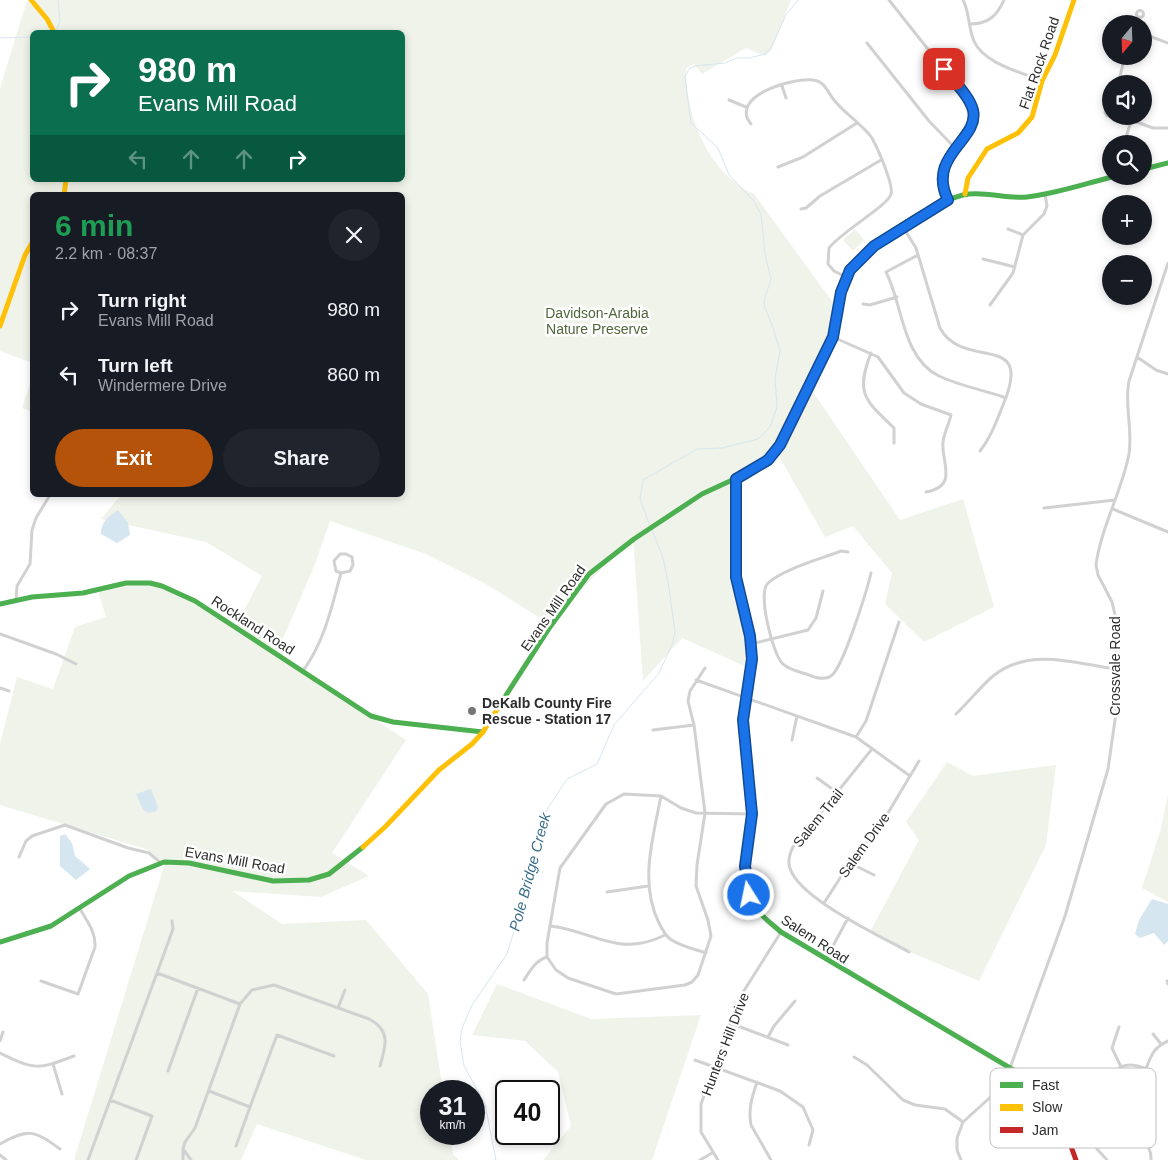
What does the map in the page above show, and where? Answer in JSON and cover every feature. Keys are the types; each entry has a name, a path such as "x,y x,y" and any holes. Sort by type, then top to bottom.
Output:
{"street":[{"path":"31,0 47,19 53,30"},
{"path":"889,0 970,101 973,111 973,121 955,148 944,171 942,188 948,200"},
{"path":"963,0 974,42 985,54 1042,81"},
{"path":"970,24 982,24 990,20 1000,9 1004,0"},
{"name":"Flat Rock Road","path":"965,194 968,178 987,149 1018,133 1034,114 1042,81 1055,55 1074,0"},
{"path":"1152,37 1168,43"},
{"path":"867,43 929,121 955,148"},
{"path":"751,124 745,115 746,107 754,97 795,80 814,80 820,82 834,100 872,139 892,183 890,199 854,225 832,244 828,252 830,267 846,277"},
{"path":"782,86 786,98"},
{"path":"729,100 746,107"},
{"path":"778,167 803,156 857,123"},
{"path":"1144,125 1153,128 1168,128"},
{"path":"801,209 806,208 820,196 880,160"},
{"path":"1152,167 1168,163"},
{"name":"Evans Mill Road","path":"0,942 51,926 129,876 161,863 175,861 189,863 273,881 308,880 330,874 385,827 439,770 472,744 483,732 580,585 599,565 702,494 736,479 768,460 780,445 833,337 846,277 864,254 903,227 948,200 965,194 987,193 1023,198 1102,180"},
{"path":"990,305 1010,279 1023,235 1044,214 1046,206 1045,194"},
{"path":"903,227 918,255 940,328 945,336 956,346 964,350 999,356 1012,370 1012,380 1006,398 987,443 980,451"},
{"path":"1008,229 1023,235"},
{"path":"0,326 25,255 30,246"},
{"path":"918,255 886,272 912,346 929,369 947,379 1006,398"},
{"path":"983,259 1015,266"},
{"name":"Crossvale Road","path":"1010,1068 1065,916 1102,796 1114,733 1115,610 1096,568 1101,544 1130,448 1127,389 1168,263"},
{"path":"863,304 870,305 896,297"},
{"path":"833,337 878,357 904,393 921,404 951,415 943,441 948,471 943,484 933,491 926,492"},
{"path":"871,353 863,377 863,388 870,405 894,428 894,443"},
{"path":"1136,357 1156,370 1168,374"},
{"name":"Salem Road","path":"736,479 736,577 751,644 750,677 745,698 743,730 752,814 745,866 746,887 757,910 781,932 1010,1068"},
{"path":"16,600 17,586 30,564 32,530 36,518 49,497"},
{"path":"1044,508 1115,500"},
{"path":"1113,509 1168,532"},
{"path":"848,552 841,552 787,572 768,583 765,587 764,604 771,638 777,657 784,666 819,678 830,677 838,667 845,650 871,573"},
{"path":"340,554 346,554 352,557 353,565 350,571 341,573 335,568 334,561 340,554"},
{"path":"303,671 317,651 324,636 341,573"},
{"name":"Rockland Road","path":"0,604 16,600 83,593 126,584 150,583 162,586 195,601 371,716 393,722 483,732"},
{"path":"751,644 808,630 816,618 823,591"},
{"path":"856,737 866,721 899,622"},
{"path":"0,634 56,654 76,664"},
{"path":"956,714 993,676 1019,662 1042,658 1115,669"},
{"path":"706,668 696,680 690,691 688,701 694,725 706,813 695,877 699,896 711,927 706,953 698,976 689,984 624,994 608,993 563,975 547,957 547,943 560,868 606,804 624,794 661,796 689,811 706,813 752,814"},
{"path":"696,680 856,737 910,776"},
{"path":"0,688 9,691"},
{"path":"792,740 797,716"},
{"path":"653,730 694,725"},
{"name":"Salem Trail","path":"872,748 793,848 789,859 793,876 807,891 848,918 910,952"},
{"name":"Salem Drive","path":"824,903 850,863 880,828 919,761"},
{"path":"817,778 838,793"},
{"path":"661,796 649,867 648,886 656,917 665,935 678,943 706,953"},
{"path":"19,856 26,841 32,836 65,825 128,848 149,853 161,863"},
{"path":"850,863 874,875"},
{"path":"607,892 648,886"},
{"path":"41,981 78,994 95,939 92,929 80,909"},
{"path":"826,960 848,918"},
{"path":"88,1160 173,929 172,921"},
{"path":"551,926 576,931 624,946 653,941 665,935"},
{"name":"Hunters Hill Drive","path":"718,1160 701,1132 701,1104 740,997 781,932"},
{"path":"524,980 541,959 547,957"},
{"path":"157,973 240,1004"},
{"path":"183,1160 185,1142 195,1128 240,1004 252,990 274,985 369,1020 382,1028 387,1041 380,1066"},
{"path":"168,1071 198,988"},
{"path":"338,1008 345,990"},
{"path":"768,1038 774,1026 795,1001"},
{"path":"730,1023 788,1045"},
{"path":"1119,1027 1112,1048 1121,1067 1134,1065 1144,1068"},
{"path":"0,1041 3,1032"},
{"path":"1153,1034 1161,1044"},
{"path":"236,1146 277,1035 334,1056"},
{"path":"1147,1068 1153,1054 1161,1044 1168,1041"},
{"path":"0,1052 28,1067 53,1064 74,1056"},
{"path":"854,1057 867,1065 903,1100 915,1105 944,1109 963,1122 957,1138 957,1150 961,1160"},
{"path":"695,1060 780,1091 803,1106 813,1130 809,1144"},
{"path":"53,1064 62,1094"},
{"path":"757,1082 750,1105 749,1118 771,1160"},
{"path":"209,1091 250,1107"},
{"name":"Crossvale Road","path":"963,1122 990,1096"},
{"path":"110,1100 152,1116 136,1160"},
{"path":"0,1144 21,1133 28,1132 35,1134 60,1149"},
{"name":"Salem Road","path":"1071,1148 1076,1160"},
{"path":"183,1149 191,1160"},
{"path":"1097,1149 1107,1160"},
{"path":"700,1160 712,1153"},
{"path":"0,1155 6,1160"}],"green space":[{"name":"Davidson-Arabia Nature Preserve","path":"33,0 791,0 771,51 765,56 746,48 702,74 694,64 686,68 690,105 695,124 712,158 724,173 738,185 754,194 834,304 826,357 809,386 900,520 963,499 994,607 924,642 885,604 892,573 853,526 825,537 775,449 731,475 733,573 751,648 749,668 682,638 643,681 633,537 548,623 486,584 426,554 330,521 315,564 276,655 406,740 332,853 369,876 321,897 232,891 282,924 366,920 428,994 441,1080 420,1080 420,1145 452,1145 453,1154 459,1160 366,1160 257,1124 241,1160 74,1160 165,863 146,849 0,805 0,744 17,677 53,689 75,627 106,617 98,591 121,583 144,582 172,589 198,603 235,628 262,576 206,542 101,519 119,497 405,497 405,192 30,192 30,362 0,351 0,88 27,1 31,5"},
{"path":"855,229 864,240 853,251 843,240"},
{"path":"30,384 30,411 22,408"},
{"path":"947,762 973,776 1056,765 1046,845 979,981 910,952 871,930 919,840 906,822"},
{"path":"1168,795 1168,902 1142,888 1160,832"},
{"path":"497,984 591,1019 701,1015 652,1160 543,1160 555,1145 560,1145 560,1139 571,1126 558,1072 525,1041 472,1035"}],"shaded area":[{"path":"118,510 128,523 130,535 117,543 101,534 101,530 106,520"},
{"path":"151,789 158,807 156,811 149,813 143,810 136,794"},
{"path":"65,834 72,843 75,856 90,869 76,880 60,866 60,836"},
{"path":"1152,899 1168,904 1168,941 1164,945 1154,933 1140,938 1135,934 1139,920"}],"waterway":[{"path":"56,30 60,21 58,0"},
{"name":"Pole Bridge Creek","path":"650,526 640,499 643,480 697,449 722,448 758,439 770,427 777,407 775,378 780,351 764,301 771,279 765,254 761,214 753,200 729,175 718,148 691,123 685,77 689,69 695,66 725,63 736,58 749,58 765,54 772,46 786,15 798,0"},
{"path":"0,38 30,37"},
{"name":"Pole Bridge Creek","path":"496,1160 485,1104 464,1066 460,1041 462,1028 472,1005 507,954 532,872 536,839 548,808 567,779 597,764 614,725 659,673 673,642 675,632 668,581 663,558 652,530"}],"traffic: fast":[{"path":"1152,167 1168,163"},
{"path":"836,327 841,291 849,271 857,260 886,236 922,213 956,197 969,194 1012,197 1038,196 1102,180"},
{"path":"503,700 550,627 589,574 634,539 702,494 756,469 767,460 783,439"},
{"path":"0,604 32,597 83,593 126,583 150,583 162,586 195,601 371,716 393,722 483,732"},
{"path":"750,796 751,810 746,855 747,886 751,899 760,914 781,932 1010,1068"},
{"path":"0,942 51,926 129,876 164,862 189,863 273,881 309,880 329,874 363,847"}],"traffic: slow":[{"path":"31,0 47,19 53,30"},
{"path":"965,194 968,178 987,149 1018,133 1032,117 1042,81 1055,55 1074,0"},
{"path":"64,192 66,182"},
{"path":"0,326 25,255 30,246"},
{"path":"735,479 736,577 752,659 743,720 750,796"},
{"path":"363,847 385,827 439,770 472,744 483,732 503,700"}],"traffic: jam":[{"path":"783,439 822,366 836,327"},
{"path":"1072,1148 1076,1160"}],"place":[{"name":"DeKalb County Fire Rescue - Station 17","path":"472,711"}],"route":[{"path":"749,895 746,887 745,866 752,814 751,793 745,757 743,720 752,659 750,636 736,577 736,479 756,469 768,460 780,445 823,361 833,337 841,292 850,270 874,246 948,200 942,188 946,163 971,126 973,111 970,101 944,69"}]}
